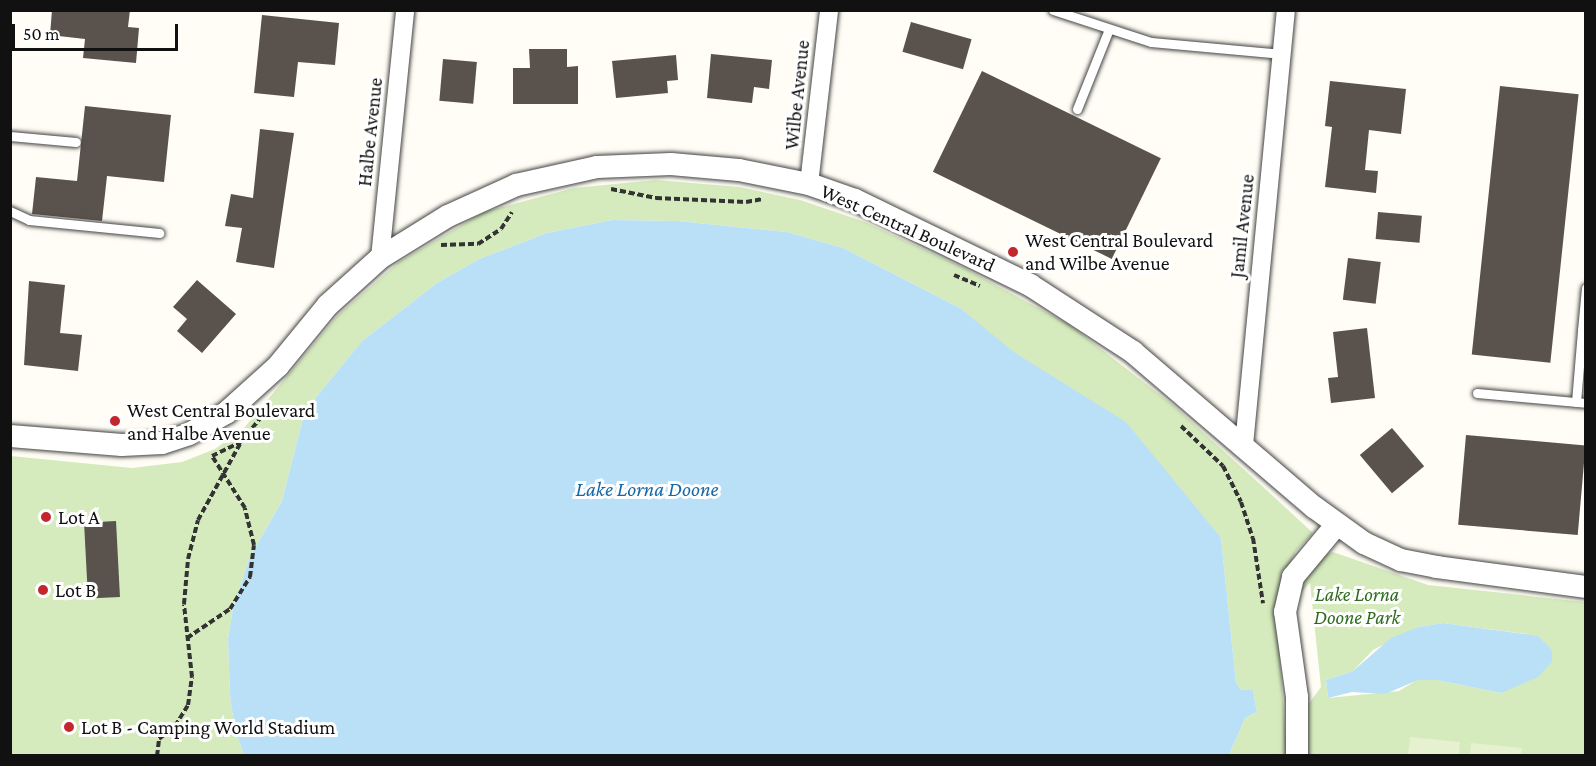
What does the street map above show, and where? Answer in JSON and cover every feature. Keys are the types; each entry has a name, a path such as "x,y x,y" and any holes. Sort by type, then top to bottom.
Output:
{"street":[{"name":"Halbe Avenue","path":"380,258 405,10"},
{"name":"Wilbe Avenue","path":"810,184 829,10"},
{"name":"Jamil Avenue","path":"1244,445 1286,10"},
{"name":"West Central Boulevard","path":"10,436 122,445 162,443 189,434 226,413 278,366 328,305 380,258 448,216 516,185 597,167 671,164 739,170 810,184 855,200 1030,285 1133,352 1337,524 1364,543 1401,560 1586,586"},
{"path":"1297,756 1297,697 1285,612 1293,577 1337,524"}],"lane":[{"path":"1053,10 1152,42 1282,54"},
{"path":"1077,110 1109,29"},
{"path":"10,136 76,142"},
{"path":"10,211 29,220 159,233"},
{"path":"1477,393 1581,402 1586,288"}],"path":[{"path":"608,188 656,198 746,202 770,198"},
{"path":"448,238 437,244 463,247 485,240 501,229 513,208 505,211"},
{"path":"947,272 975,287 987,285"},
{"path":"157,756 159,738 175,726 188,705 192,677 184,604 188,559 198,520 241,442 273,401"},
{"path":"1176,420 1223,466 1241,502 1253,538 1264,616"},
{"path":"187,638 230,609 250,577 252,531 245,508 212,456 241,442"}],"green space":[{"name":"Lake Lorna Doone Park","path":"656,180 739,187 800,200 865,222 964,268 1070,325 1173,405 1261,485 1313,533 1296,551 1282,579 1278,634 1287,755 1229,755 1245,718 1257,712 1253,690 1241,690 1236,683 1221,538 960,308 843,248 787,232 678,221 612,220 547,233 479,259 437,283 362,341 305,411 282,501 250,557 233,608 228,639 230,696 235,730 244,755 11,756 11,456 132,468 182,462 215,449 244,428 338,315 399,262 484,212 574,188"},
{"name":"Lake Lorna Doone Park","path":"1333,552 1428,585 1585,602 1585,755 1306,755 1304,710 1321,687 1310,583 1296,597 1317,557","holes":["1443,623 1526,634 1501,693 1437,680 1417,680 1399,691 1328,698 1326,680 1353,671 1373,650 1418,627"]},
{"path":"1410,737 1460,742 1459,755 1408,755"},
{"path":"1471,743 1522,748 1521,755 1470,755"}],"water":[{"name":"Lake Lorna Doone","path":"612,220 678,221 787,232 843,248 960,308 1015,353 1126,422 1221,538 1236,683 1241,690 1253,690 1257,712 1245,718 1229,755 244,755 235,730 230,696 228,639 233,608 250,557 282,501 305,411 362,341 437,283 479,259 547,233"},
{"path":"1443,623 1538,636 1552,650 1552,662 1538,677 1501,693 1437,680 1418,680 1385,694 1352,692 1328,698 1326,680 1353,671 1391,638 1418,627"}],"building":[{"path":"52,10 130,10 128,27 139,28 136,63 83,58 85,39 50,35"},
{"path":"262,15 339,23 335,65 298,62 294,97 254,93"},
{"path":"911,22 972,39 963,69 902,52"},
{"path":"529,49 567,49 567,67 578,66 578,104 513,104 513,68 530,68"},
{"path":"711,54 772,60 769,89 754,87 752,103 707,98"},
{"path":"676,55 678,80 667,81 668,93 616,98 612,61"},
{"path":"443,59 477,62 473,104 439,101"},
{"path":"982,71 1161,158 1112,259 933,172"},
{"path":"1330,81 1406,89 1401,134 1369,130 1365,170 1378,171 1376,193 1325,187 1332,127 1325,126"},
{"path":"1500,86 1579,94 1550,363 1472,355"},
{"path":"85,106 171,115 164,182 107,176 102,221 32,214 36,177 77,181"},
{"path":"260,129 294,133 274,268 236,262 242,228 225,226 231,194 253,198"},
{"path":"1378,212 1422,216 1419,243 1376,239"},
{"path":"1348,258 1381,262 1376,304 1343,300"},
{"path":"197,280 236,314 202,353 177,331 187,319 173,307"},
{"path":"29,281 65,285 60,333 82,335 78,371 24,365"},
{"path":"1367,328 1375,398 1331,403 1328,378 1338,377 1333,332"},
{"path":"1392,428 1424,466 1392,493 1360,455"},
{"path":"1466,435 1586,445 1578,535 1458,525"},
{"path":"116,521 120,597 88,599 84,523"}],"place":[{"name":"West Central Boulevard and Wilbe Avenue","path":"1013,252"},
{"name":"West Central Boulevard and Halbe Avenue","path":"115,421"},
{"name":"Lot A","path":"46,517"},
{"name":"Lot B","path":"43,590"},
{"name":"Lot B - Camping World Stadium","path":"69,727"}]}
